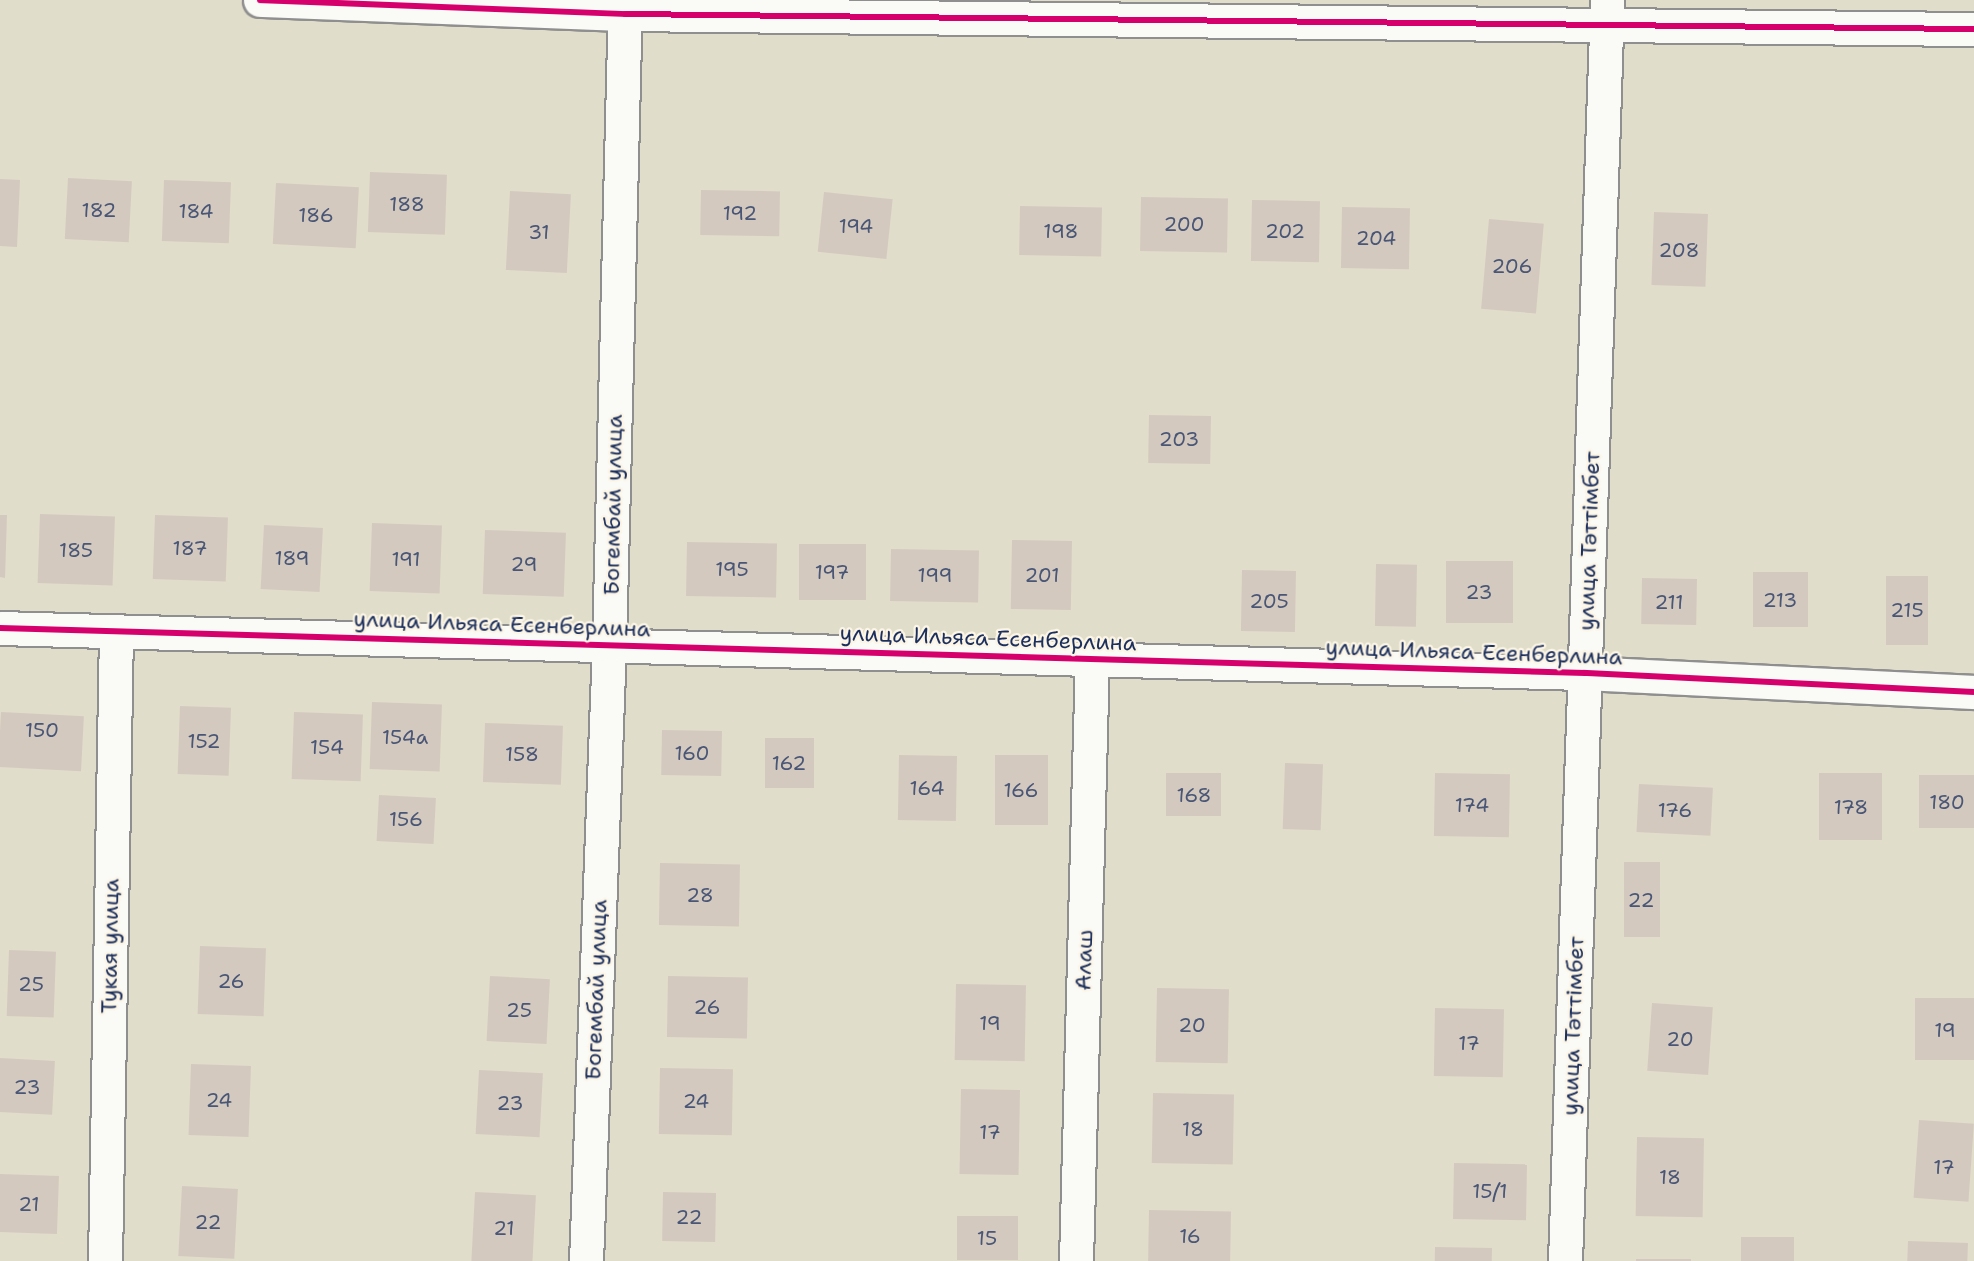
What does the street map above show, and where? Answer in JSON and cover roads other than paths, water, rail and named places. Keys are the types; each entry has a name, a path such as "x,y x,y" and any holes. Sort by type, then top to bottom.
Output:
{"street":[{"path":"260,0 625,7 1606,12 1974,29"},
{"name":"Богембай улица","path":"586,1261 609,645 625,7"},
{"name":"улица Тәттімбет","path":"1564,1261 1606,12"},
{"name":"улица Ильяса Есенберлина","path":"0,628 1585,673 1974,692"},
{"name":"Тукая улица","path":"105,1261 116,631"},
{"name":"Алаш","path":"1076,1261 1092,659"}]}
